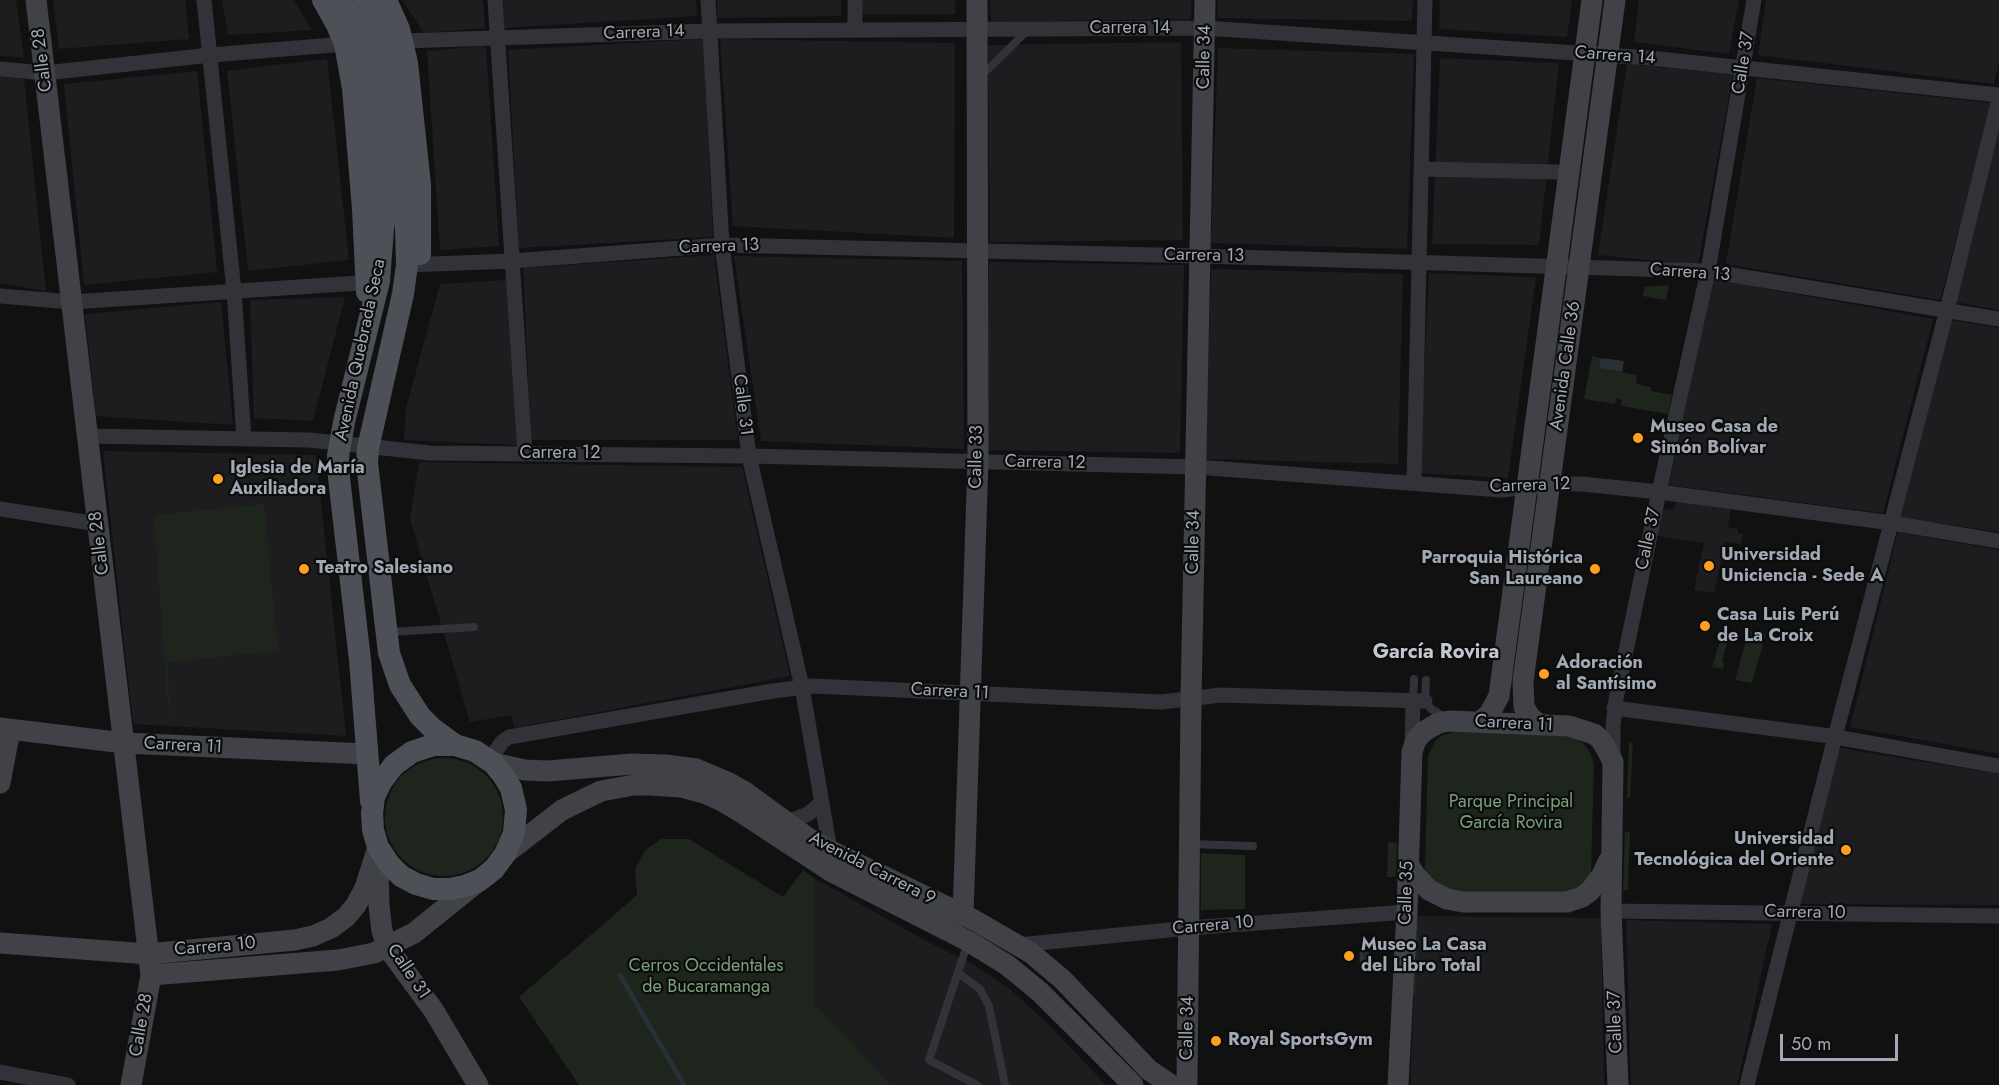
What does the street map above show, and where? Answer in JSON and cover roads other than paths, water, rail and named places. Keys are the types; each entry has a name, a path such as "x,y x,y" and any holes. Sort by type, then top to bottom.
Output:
{"main road":[{"path":"323,0 345,44 353,88 363,209 373,282"},
{"name":"Avenida Quebrada Seca","path":"340,0 360,37 383,114 413,265 414,288 388,364 368,448 367,463 389,653 394,672 406,696 420,716 455,745"},
{"name":"Avenida Quebrada Seca","path":"365,0 375,19 388,68 383,114 383,247 373,282 364,345 339,444 339,478 360,660 372,813"},
{"path":"386,0 403,41 420,185 421,218 413,265"},
{"path":"433,745 455,745 475,751 493,763 503,774 510,788 516,810 514,833 505,855 494,869 480,880 450,889 416,884 401,876 389,864 378,847 373,830 372,813 375,797 381,782 394,765 412,752 433,745"}],"street":[{"name":"Calle 28","path":"36,0 151,975 131,1085"},
{"path":"204,0 234,291 244,439"},
{"path":"495,0 525,454"},
{"name":"Calle 31","path":"708,0 722,245 749,456 802,687 831,862"},
{"path":"855,0 855,30"},
{"name":"Calle 33","path":"963,915 978,461 977,0"},
{"name":"Calle 34","path":"1187,1085 1191,699 1205,0"},
{"path":"1414,483 1425,0"},
{"name":"Avenida Calle 36","path":"1480,722 1490,713 1499,696 1592,0"},
{"name":"Avenida Calle 36","path":"1540,725 1530,717 1524,707 1523,695 1615,0"},
{"name":"Calle 37","path":"1618,1085 1611,911 1614,708 1708,271 1754,0"},
{"name":"Carrera 14","path":"403,41 710,31 1205,28 1608,55 1999,97"},
{"path":"0,69 45,74 211,55 345,44"},
{"path":"1747,1085 1835,736 1947,310 1999,97"},
{"path":"1421,169 1557,172"},
{"name":"Carrera 13","path":"413,265 512,261 722,245 1708,271 1999,319"},
{"path":"0,296 72,302 373,282"},
{"name":"Carrera 12","path":"88,436 309,440 418,453 749,456 1196,467 1501,490 1582,484 1892,523 1999,541"},
{"path":"0,508 98,524"},
{"name":"Carrera 11","path":"493,763 501,742 509,738 802,687 822,686 1161,702 1221,695 1419,700"},
{"name":"Calle 35","path":"1398,1085 1412,752 1419,700"},
{"path":"1614,708 1835,736 1999,766"},
{"name":"Carrera 11","path":"1412,752 1423,732 1438,723 1458,721 1569,726 1594,734 1601,740 1613,762"},
{"path":"0,783 5,729"},
{"name":"Carrera 11","path":"5,729 124,743 367,754"},
{"name":"Avenida Carrera 9","path":"493,763 535,771 632,764 666,765 709,773 729,783 787,822 831,862 963,915 1018,945 1062,980 1149,1070 1171,1085"},
{"name":"Avenida Carrera 9","path":"505,855 562,810 581,799 617,787 634,785 682,787 722,801 968,941 1024,977 1133,1085"},
{"path":"787,822 808,814 821,803"},
{"name":"Calle 31","path":"378,847 379,905 382,931 388,948 434,1011 478,1085"},
{"name":"Carrera 10","path":"0,943 148,954 295,940 313,936 331,928 346,917 356,905 365,888 378,847"},
{"path":"1408,864 1429,890 1447,900 1567,902 1582,897 1590,891 1602,875 1612,854"},
{"name":"Carrera 10","path":"151,975 363,956 388,948 414,933 480,880"},
{"name":"Carrera 10","path":"1611,911 1999,916"},
{"name":"Carrera 10","path":"1018,945 1189,927 1407,912"},
{"path":"0,1072 68,1085"}],"lane":[{"path":"977,80 1029,29"},
{"path":"386,633 474,627"},
{"path":"1414,679 1419,700 1440,715 1458,721"},
{"path":"1419,700 1426,680"},
{"path":"1189,844 1253,846"},
{"path":"968,941 929,1060 977,1085"},
{"path":"958,973 980,989 990,1006 1005,1085"}],"waterway":[{"path":"1362,953 1362,969"},
{"path":"1367,954 1367,969"},
{"path":"620,975 684,1085"}],"place":[{"name":"Museo Casa de Simón Bolívar","path":"1638,438"},
{"name":"Iglesia de María Auxiliadora","path":"218,479"},
{"name":"Universidad Uniciencia - Sede A","path":"1709,566"},
{"name":"Teatro Salesiano","path":"304,569"},
{"name":"Parroquia Histórica San Laureano","path":"1595,569"},
{"name":"Casa Luis Perú de La Croix","path":"1705,626"},
{"name":"Adoración al Santísimo","path":"1544,674"},
{"name":"Universidad Tecnológica del Oriente","path":"1846,850"},
{"name":"Museo La Casa del Libro Total","path":"1349,956"},
{"name":"Royal SportsGym","path":"1216,1041"}],"district":[{"name":"García Rovira","path":"1436,653"}],"park label":[{"name":"Parque Principal García Rovira","path":"1511,813"},
{"name":"Cerros Occidentales de Bucaramanga","path":"706,977"}]}
